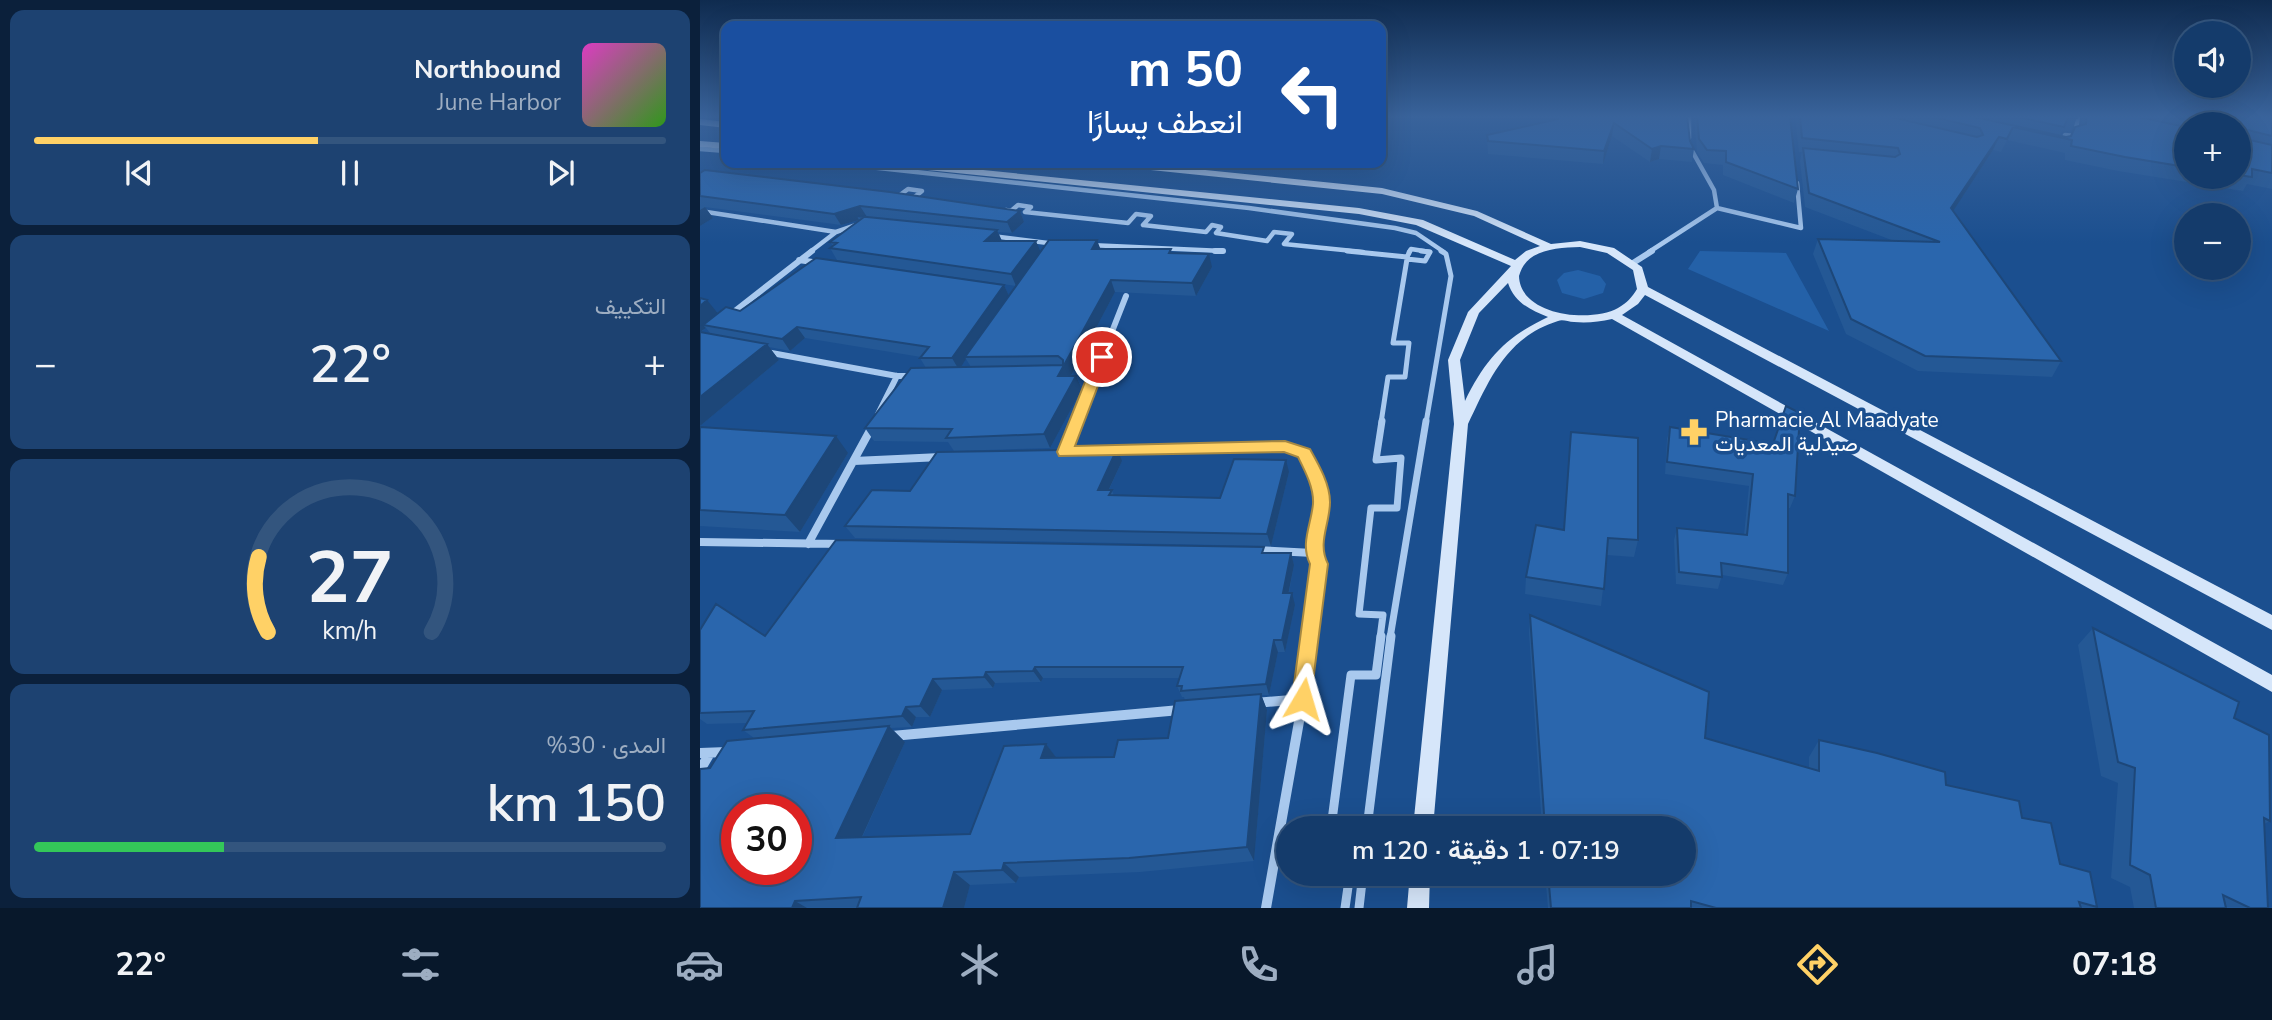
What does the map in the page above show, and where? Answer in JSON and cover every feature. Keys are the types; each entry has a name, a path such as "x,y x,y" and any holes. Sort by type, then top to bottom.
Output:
{"main road":[{"path":"936,168 1371,213 1419,222 1515,268"},
{"path":"1160,168 1382,191 1478,214 1550,247"},
{"path":"1424,816 1461,424 1454,360 1474,312 1515,268 1530,254 1550,247 1595,246 1633,263 1642,275 1643,289 1633,304 1612,314 1577,319 1559,316 1526,303 1512,282 1515,268"},
{"path":"1643,289 2272,623"},
{"path":"1612,314 2272,684"},
{"path":"1461,424 1485,369 1510,344 1532,328 1559,316"},
{"path":"1418,908 1419,886"}],"street":[{"path":"1695,158 1714,186 1717,208"},
{"path":"878,168 1249,208 1395,228 1416,233 1446,254 1451,276 1418,456 1373,762 1368,816"},
{"path":"1633,263 1717,208 1801,229 1797,180"},
{"path":"882,196 896,198 908,189 922,191 911,199 923,201"},
{"path":"999,209 1011,211 1018,205 1031,207 1024,212 1128,223 1136,214 1151,216 1143,225 1206,232 1212,225 1222,227 1216,233 1267,240 1274,232 1292,234 1284,244 1407,257 1411,250 1430,252 1425,261 1407,258 1393,343 1409,343 1405,377 1388,377 1376,460 1401,458 1397,508 1371,508 1359,614 1383,615 1376,675 1351,675 1333,816"},
{"path":"700,211 836,232"},
{"path":"720,323 836,232 866,222"},
{"path":"988,236 1068,244"},
{"path":"1048,253 1055,243"},
{"path":"1081,245 1223,251"},
{"path":"799,260 827,264"},
{"path":"1065,452 1126,296"},
{"path":"753,349 897,376 923,375"},
{"path":"808,544 897,376"},
{"path":"1106,451 1285,446 1304,453 1317,478 1322,502 1313,553 1319,564 1303,699 1266,908"},
{"path":"1051,452 1078,452"},
{"path":"854,460 946,457"},
{"path":"700,542 849,544"},
{"path":"1248,550 1313,553"},
{"path":"1248,704 1303,699"},
{"path":"875,738 1192,709"},
{"path":"700,770 705,753 738,751"},
{"path":"1345,908 1348,886"},
{"path":"1359,908 1362,886"}],"shaded area":[{"path":"1700,251 1786,253 1829,331 1688,269"},
{"path":"1578,270 1600,276 1606,284 1603,293 1584,299 1562,293 1557,280 1564,273"}],"building":[{"path":"1726,158 1795,158 1798,189 1726,162"},
{"path":"1804,158 1985,158 1951,208 2061,361 1925,356 1851,319 1818,239 1940,242 1809,193"},
{"path":"2133,158 2174,158 2174,165"},
{"path":"2251,158 2272,158 2272,173 2252,169 2252,177"},
{"path":"705,170 1020,211 1007,222 860,206 834,214 700,196 700,173"},
{"path":"857,216 997,230 985,241 1036,241 1011,274 830,248 837,243 830,242 864,217"},
{"path":"1049,240 1097,240 1092,249 1171,249 1169,253 1209,254 1192,283 1111,280 1058,376 1076,376 1044,434 946,438 952,429 865,428 911,368 1063,365 1063,360 1058,356 965,357"},
{"path":"816,258 1004,285 952,358 920,358 929,347 797,327 782,339 703,325 726,307 740,311"},
{"path":"700,332 767,344 700,397"},
{"path":"1786,406 1800,413 1795,496 1788,494 1788,573 1721,563 1722,577 1679,572 1677,528 1747,535 1753,474 1667,462 1670,427 1773,444"},
{"path":"700,427 836,436 785,515 700,510"},
{"path":"1571,432 1638,438 1638,540 1608,538 1604,589 1526,577 1536,525 1564,530"},
{"path":"1117,449 1098,490 1112,490 1109,495 1220,498 1234,459 1286,460 1267,534 845,526 872,490 910,491 937,452"},
{"path":"836,540 1264,547 1262,553 1291,553 1283,593 1292,593 1282,640 1274,640 1266,684 1181,691 1182,686 1177,686 1183,667 1035,667 1033,671 986,672 984,677 933,679 920,706 906,707 902,716 743,730 754,711 700,713 700,630 716,604 765,636"},
{"path":"1530,615 1709,692 1705,738 1819,771 1819,740 1945,772 1946,785 2019,801 2022,818 2051,823 2060,864 2090,872 2097,907 2079,902 2081,908 1716,908 1691,901 1691,908 1551,908 1549,886 1696,886 1696,816 1544,816"},
{"path":"2093,628 2239,702 2234,718 2269,735 2270,821 2264,818 2268,908 2250,908 2223,895 2226,908 2156,908 2150,875 2130,865 2135,768 2118,762"},
{"path":"1261,694 1247,847 1129,858 1004,863 1002,870 954,872 943,908 857,908 861,897 795,901 792,908 700,908 700,769 710,768 727,741 889,726 836,838 970,834 1004,746 1046,744 1041,758 1114,757 1118,740 1168,738 1175,701"}],"place":[{"name":"Pharmacie Al Maadyate صيدلية المعديات","path":"1694,432"}],"route":[{"path":"1102,357 1065,452 1285,446 1304,453 1317,478 1322,502 1313,553 1318,557 1319,564 1303,699"}]}
